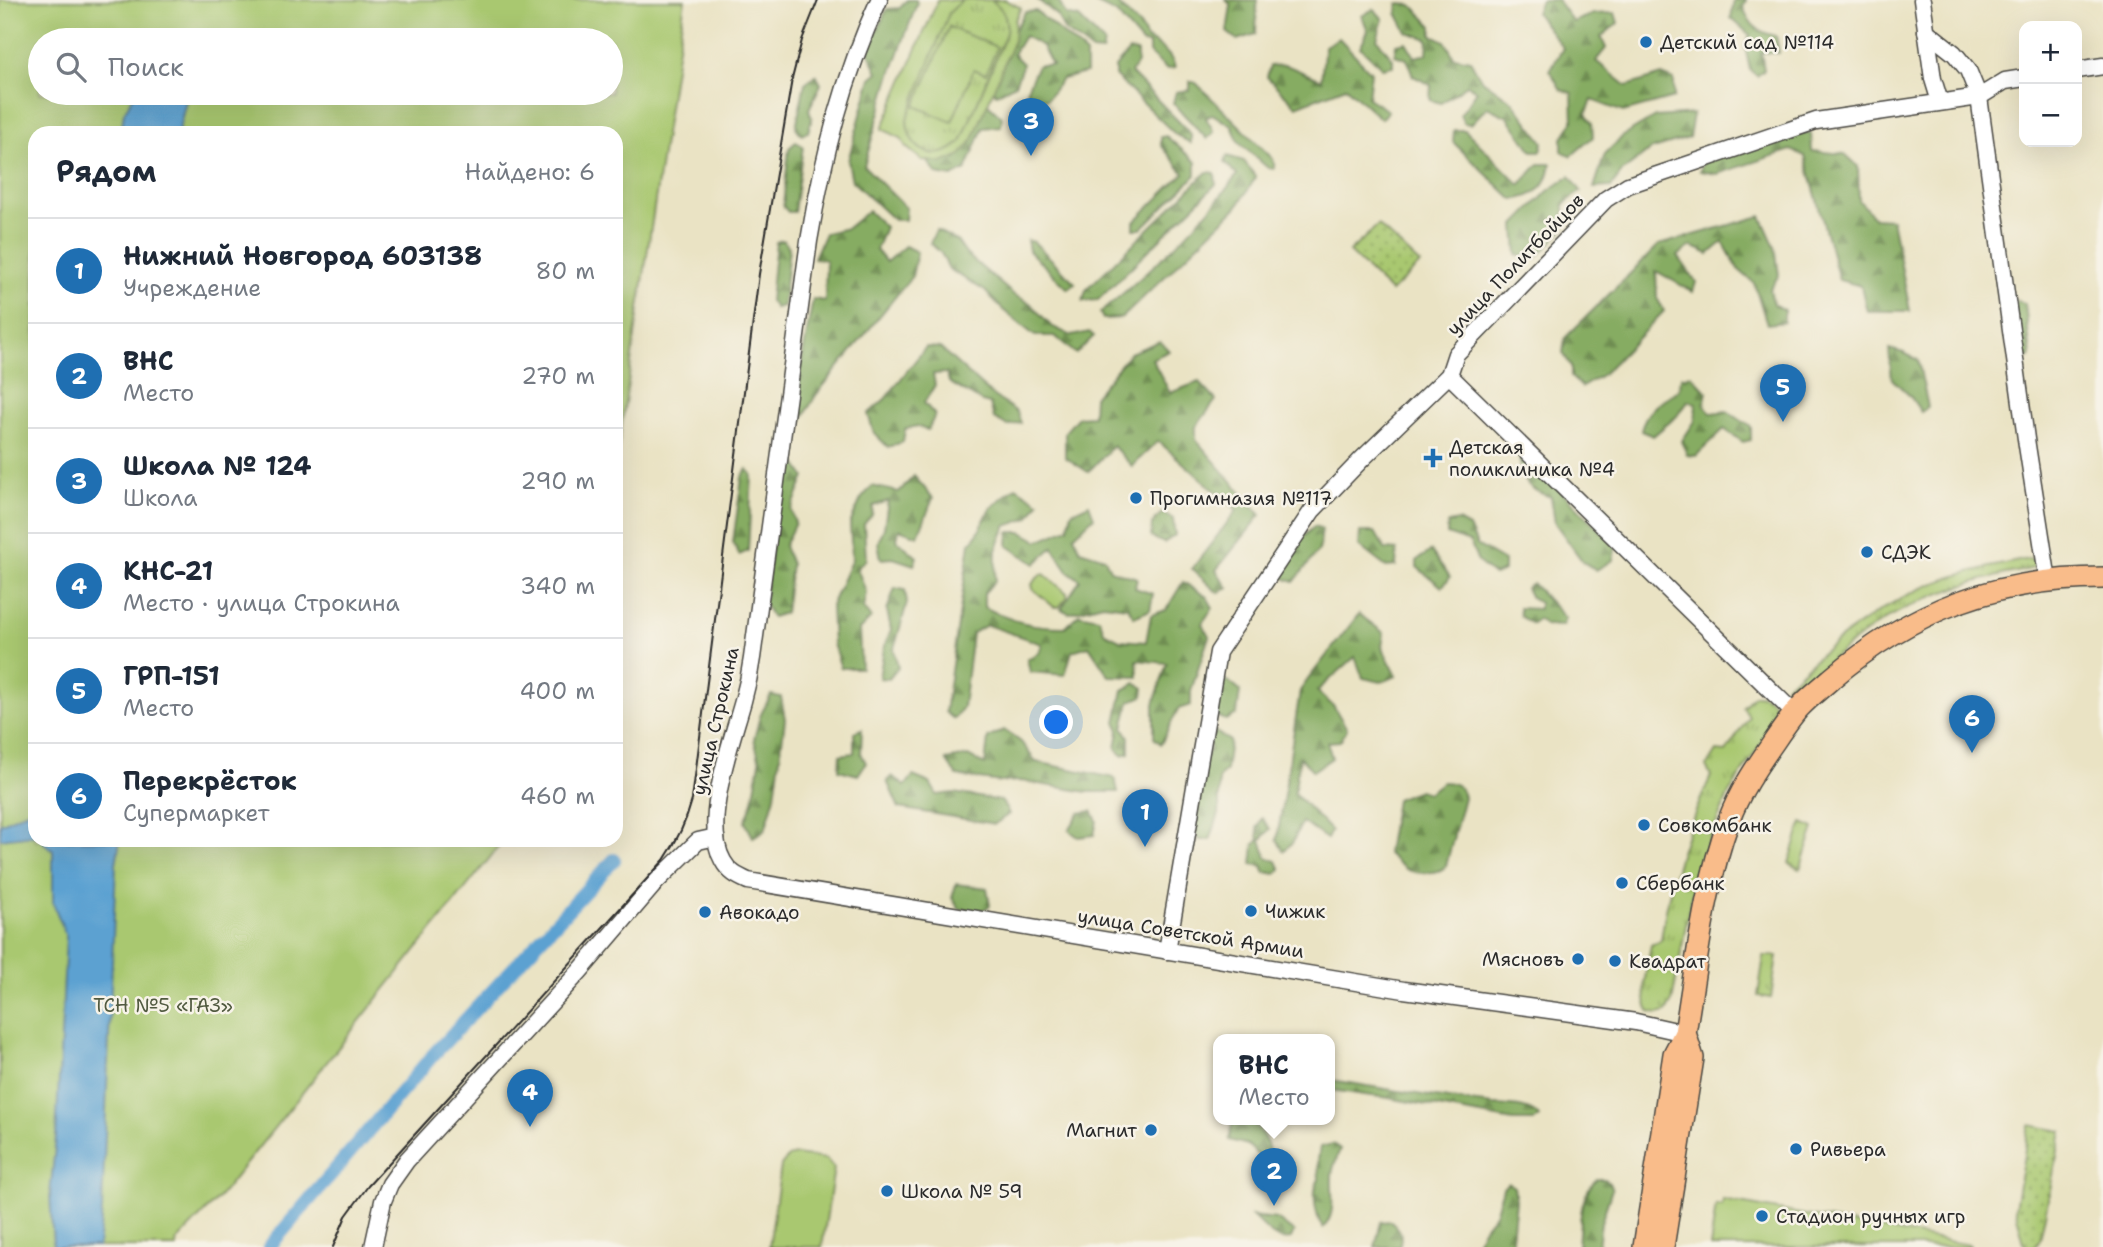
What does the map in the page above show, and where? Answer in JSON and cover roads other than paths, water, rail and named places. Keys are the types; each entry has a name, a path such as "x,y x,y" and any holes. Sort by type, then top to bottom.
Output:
{"main road":[{"path":"1644,1247 1674,1054 1685,1033 1715,860 1730,816 1753,771 1794,713 1883,638 1932,612 1993,591 2048,581 2103,578"},
{"path":"1663,1247 1693,1058 1685,1033"}],"street":[{"name":"улица Строкина","path":"716,837 723,765 744,699 752,658 808,241 819,181 845,84 879,0"},
{"path":"1922,0 1933,79 1940,102"},
{"path":"1926,32 1954,54 1968,70 1979,97 2048,581"},
{"path":"2082,69 2103,66"},
{"name":"улица Политбойцов","path":"1167,951 1218,652 1312,511 1449,374 1456,354 1606,199 1628,185 1816,121 1979,97 2005,81 2019,79"},
{"path":"1449,374 1794,713"},
{"name":"улица Советской Армии","path":"716,837 718,850 727,867 735,875 748,881 1404,990 1636,1021 1685,1033"},
{"path":"373,1247 390,1184 407,1160 580,971 656,882 698,841 716,837"}],"water":[{"path":"128,105 185,105 180,126 122,126 124,112"},
{"path":"28,810 28,836 0,839 0,824"},
{"path":"49,847 119,847 102,1211 98,1247 53,1247 50,1194 56,1137 66,936 53,903 53,851"}],"waterway":[{"path":"269,1247 433,1055 614,860"}],"tram line":[{"path":"333,1247 346,1216 368,1186 664,860 687,816 692,800 759,274 792,79 802,40 818,0"}],"place":[{"name":"Детский сад №114","path":"1646,42"},
{"name":"Школа № 124","path":"1031,156"},
{"name":"ГРП-151","path":"1783,422"},
{"name":"Детская поликлиника №4","path":"1433,458"},
{"name":"Прогимназия №117","path":"1136,498"},
{"name":"СДЭК","path":"1867,552"},
{"name":"Перекрёсток","path":"1972,753"},
{"name":"Совкомбанк","path":"1644,825"},
{"name":"Нижний Новгород 603138","path":"1145,847"},
{"name":"Сбербанк","path":"1622,883"},
{"name":"Чижик","path":"1251,911"},
{"name":"Авокадо","path":"705,912"},
{"name":"Мясновъ","path":"1578,959"},
{"name":"Квадрат","path":"1615,961"},
{"name":"КНС-21","path":"530,1127"},
{"name":"Магнит","path":"1151,1130"},
{"name":"Ривьера","path":"1796,1149"},
{"name":"Школа № 59","path":"887,1191"},
{"name":"ВНС","path":"1274,1206"},
{"name":"Стадион ручных игр","path":"1762,1216"}],"park label":[{"name":"ТСН №5 «ГАЗ»","path":"163,1005"}]}
